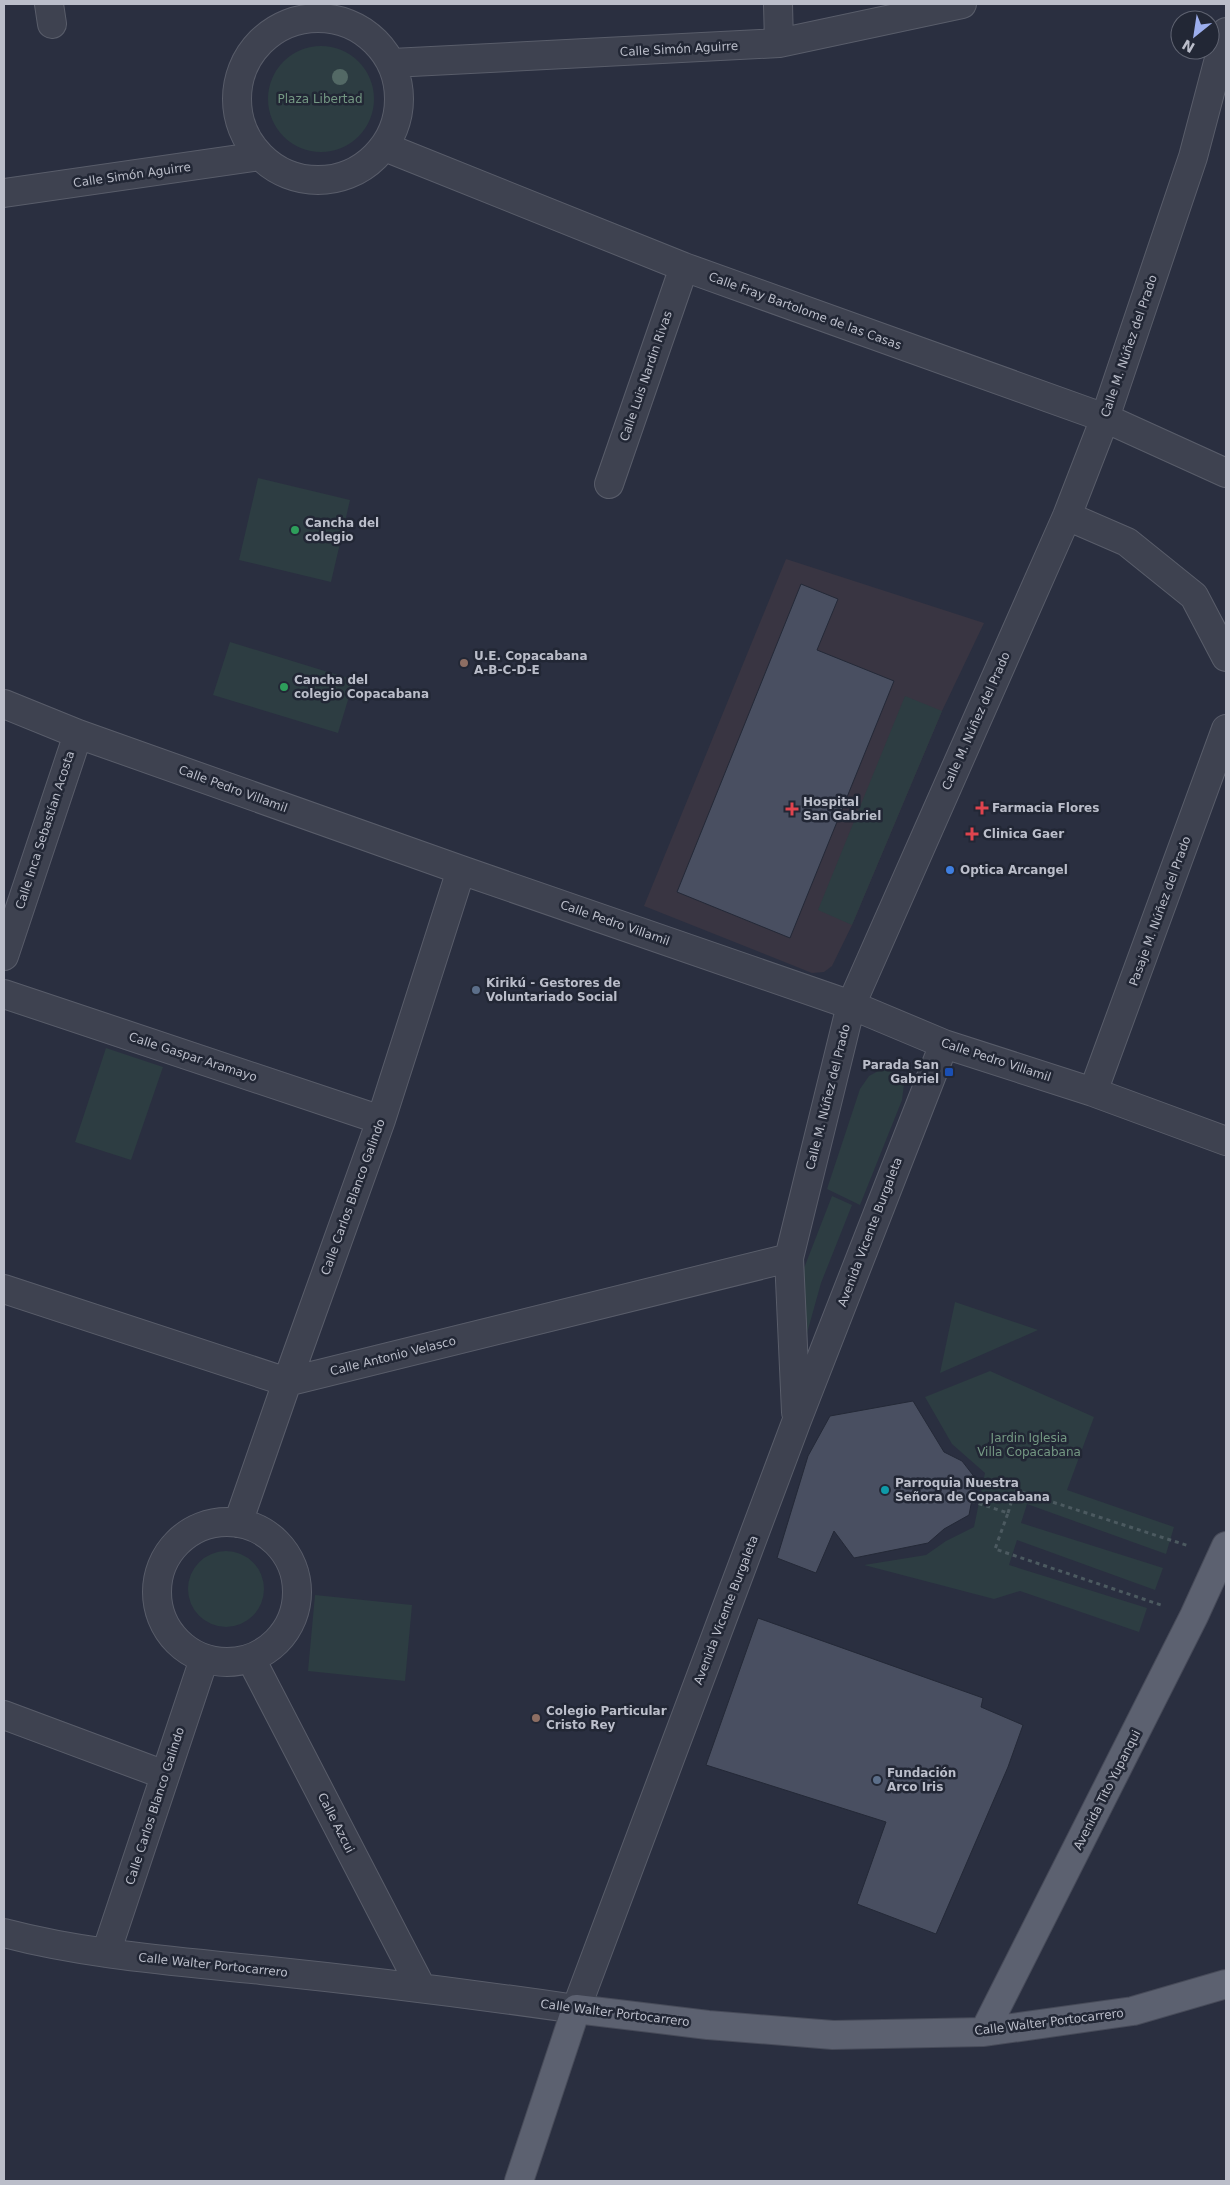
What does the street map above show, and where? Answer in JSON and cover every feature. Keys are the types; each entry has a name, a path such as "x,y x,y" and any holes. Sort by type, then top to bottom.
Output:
{"main road":[{"name":"Avenida Tito Yupanqui","path":"984,2032 1194,1616 1224,1551"},
{"name":"Calle Walter Portocarrero","path":"576,2009 708,2025 833,2034 984,2032 1134,2011 1226,1984"},
{"name":"Avenida Vicente Burgaleta","path":"519,2181 576,2009"}],"street":[{"path":"778,4 779,43"},
{"name":"Calle Simón Aguirre","path":"392,63 779,43 962,4"},
{"path":"329,11 377,41 392,63 399,84 400,106 395,128 385,147 364,167 338,178 311,180 284,173 260,156 246,136 237,112 237,86 244,63 259,42 279,27 329,11"},
{"name":"Calle M. Núñez del Prado","path":"797,1420 789,1258 850,1004 1067,516 1105,418 1194,157 1226,32"},
{"name":"Calle Fray Bartolome de las Casas","path":"385,147 684,268 1105,418 1226,473"},
{"name":"Calle Simón Aguirre","path":"4,194 260,156"},
{"name":"Calle Luis Nardin Rivas","path":"609,484 684,268"},
{"path":"1067,516 1127,542 1194,596 1226,657"},
{"name":"Calle Pedro Villamil","path":"4,704 78,734 461,870 850,1004 944,1044 1093,1092 1226,1140"},
{"name":"Pasaje M. Núñez del Prado","path":"1093,1092 1226,729"},
{"name":"Calle Inca Sebastían Acosta","path":"4,956 78,734"},
{"name":"Calle Carlos Blanco Galindo","path":"238,1522 286,1382 381,1120 461,870"},
{"name":"Calle Gaspar Aramayo","path":"4,994 381,1120"},
{"name":"Avenida Vicente Burgaleta","path":"576,2009 797,1420 944,1044"},
{"name":"Calle Antonio Velasco","path":"286,1382 789,1258"},
{"path":"4,1289 286,1382"},
{"path":"218,1522 238,1522 260,1530 279,1545 292,1564 298,1586 296,1609 287,1631 272,1648 251,1659 228,1663 204,1659 186,1649 171,1634 160,1616 156,1596 158,1575 166,1556 180,1540 197,1528 218,1522"},
{"name":"Calle Carlos Blanco Galindo","path":"106,1953 204,1659"},
{"name":"Calle Azcui","path":"251,1659 420,1987"},
{"path":"4,1715 165,1775"},
{"name":"Calle Walter Portocarrero","path":"4,1933 31,1940 106,1953 420,1987 576,2009"}],"path":[{"path":"1194,1616 995,1549 1015,1490 1224,1551"},
{"path":"971,1501 1008,1513"}],"shaded area":[{"name":"Hospital San Gabriel","path":"786,559 984,623 942,711 852,925 832,966 824,972 812,973 644,906"}],"green space":[{"name":"Plaza Libertad","path":"321,46 341,50 358,62 370,79 374,99 370,119 358,136 341,148 321,152 301,148 284,136 272,119 268,99 272,79 284,62 301,50"},
{"name":"Cancha del colegio","path":"258,478 350,500 331,582 239,560"},
{"name":"Cancha del colegio Copacabana","path":"230,642 354,680 338,733 213,695"},
{"path":"905,696 942,711 852,925 818,910"},
{"path":"106,1048 163,1067 131,1160 75,1142"},
{"path":"882,1069 898,1073 904,1084 902,1100 860,1205 827,1189 860,1089 869,1076"},
{"path":"832,1196 852,1205 821,1283 802,1351 801,1276"},
{"path":"955,1302 1038,1330 940,1373"},
{"name":"Jardin Iglesia Villa Copacabana","path":"990,1371 1094,1417 1067,1490 1174,1527 1166,1554 1027,1504 1021,1523 1163,1568 1155,1590 1017,1540 1009,1565 1147,1608 1139,1632 1020,1591 994,1599 864,1565 926,1555 946,1541 974,1527 985,1473 952,1444 925,1397"},
{"path":"219,1551 233,1551 247,1557 258,1568 264,1582 261,1604 253,1616 233,1627 219,1627 205,1621 194,1610 188,1596 188,1582 194,1568 205,1557"},
{"path":"315,1595 412,1605 405,1681 308,1671"}],"building":[{"path":"801,584 838,599 817,650 894,681 790,938 677,892"},
{"name":"Parroquia Nuestra Señora de Copacabana","path":"913,1401 944,1452 962,1461 976,1479 969,1515 944,1529 928,1543 854,1558 834,1531 816,1573 777,1558 808,1456 830,1416"},
{"name":"Fundación Arco Iris","path":"758,1618 983,1698 981,1707 1023,1725 1008,1767 936,1934 857,1904 886,1822 706,1765"}],"place":[{"name":"Cancha del colegio","path":"295,530"},
{"name":"U.E. Copacabana A-B-C-D-E","path":"464,663"},
{"name":"Cancha del colegio Copacabana","path":"284,687"},
{"name":"Farmacia Flores","path":"982,808"},
{"name":"Hospital San Gabriel","path":"792,809"},
{"name":"Clinica Gaer","path":"972,834"},
{"name":"Optica Arcangel","path":"950,870"},
{"name":"Kirikú - Gestores de Voluntariado Social","path":"476,990"},
{"name":"Parada San Gabriel","path":"949,1072"},
{"name":"Parroquia Nuestra Señora de Copacabana","path":"885,1490"},
{"name":"Colegio Particular Cristo Rey","path":"536,1718"},
{"name":"Fundación Arco Iris","path":"877,1780"}]}
